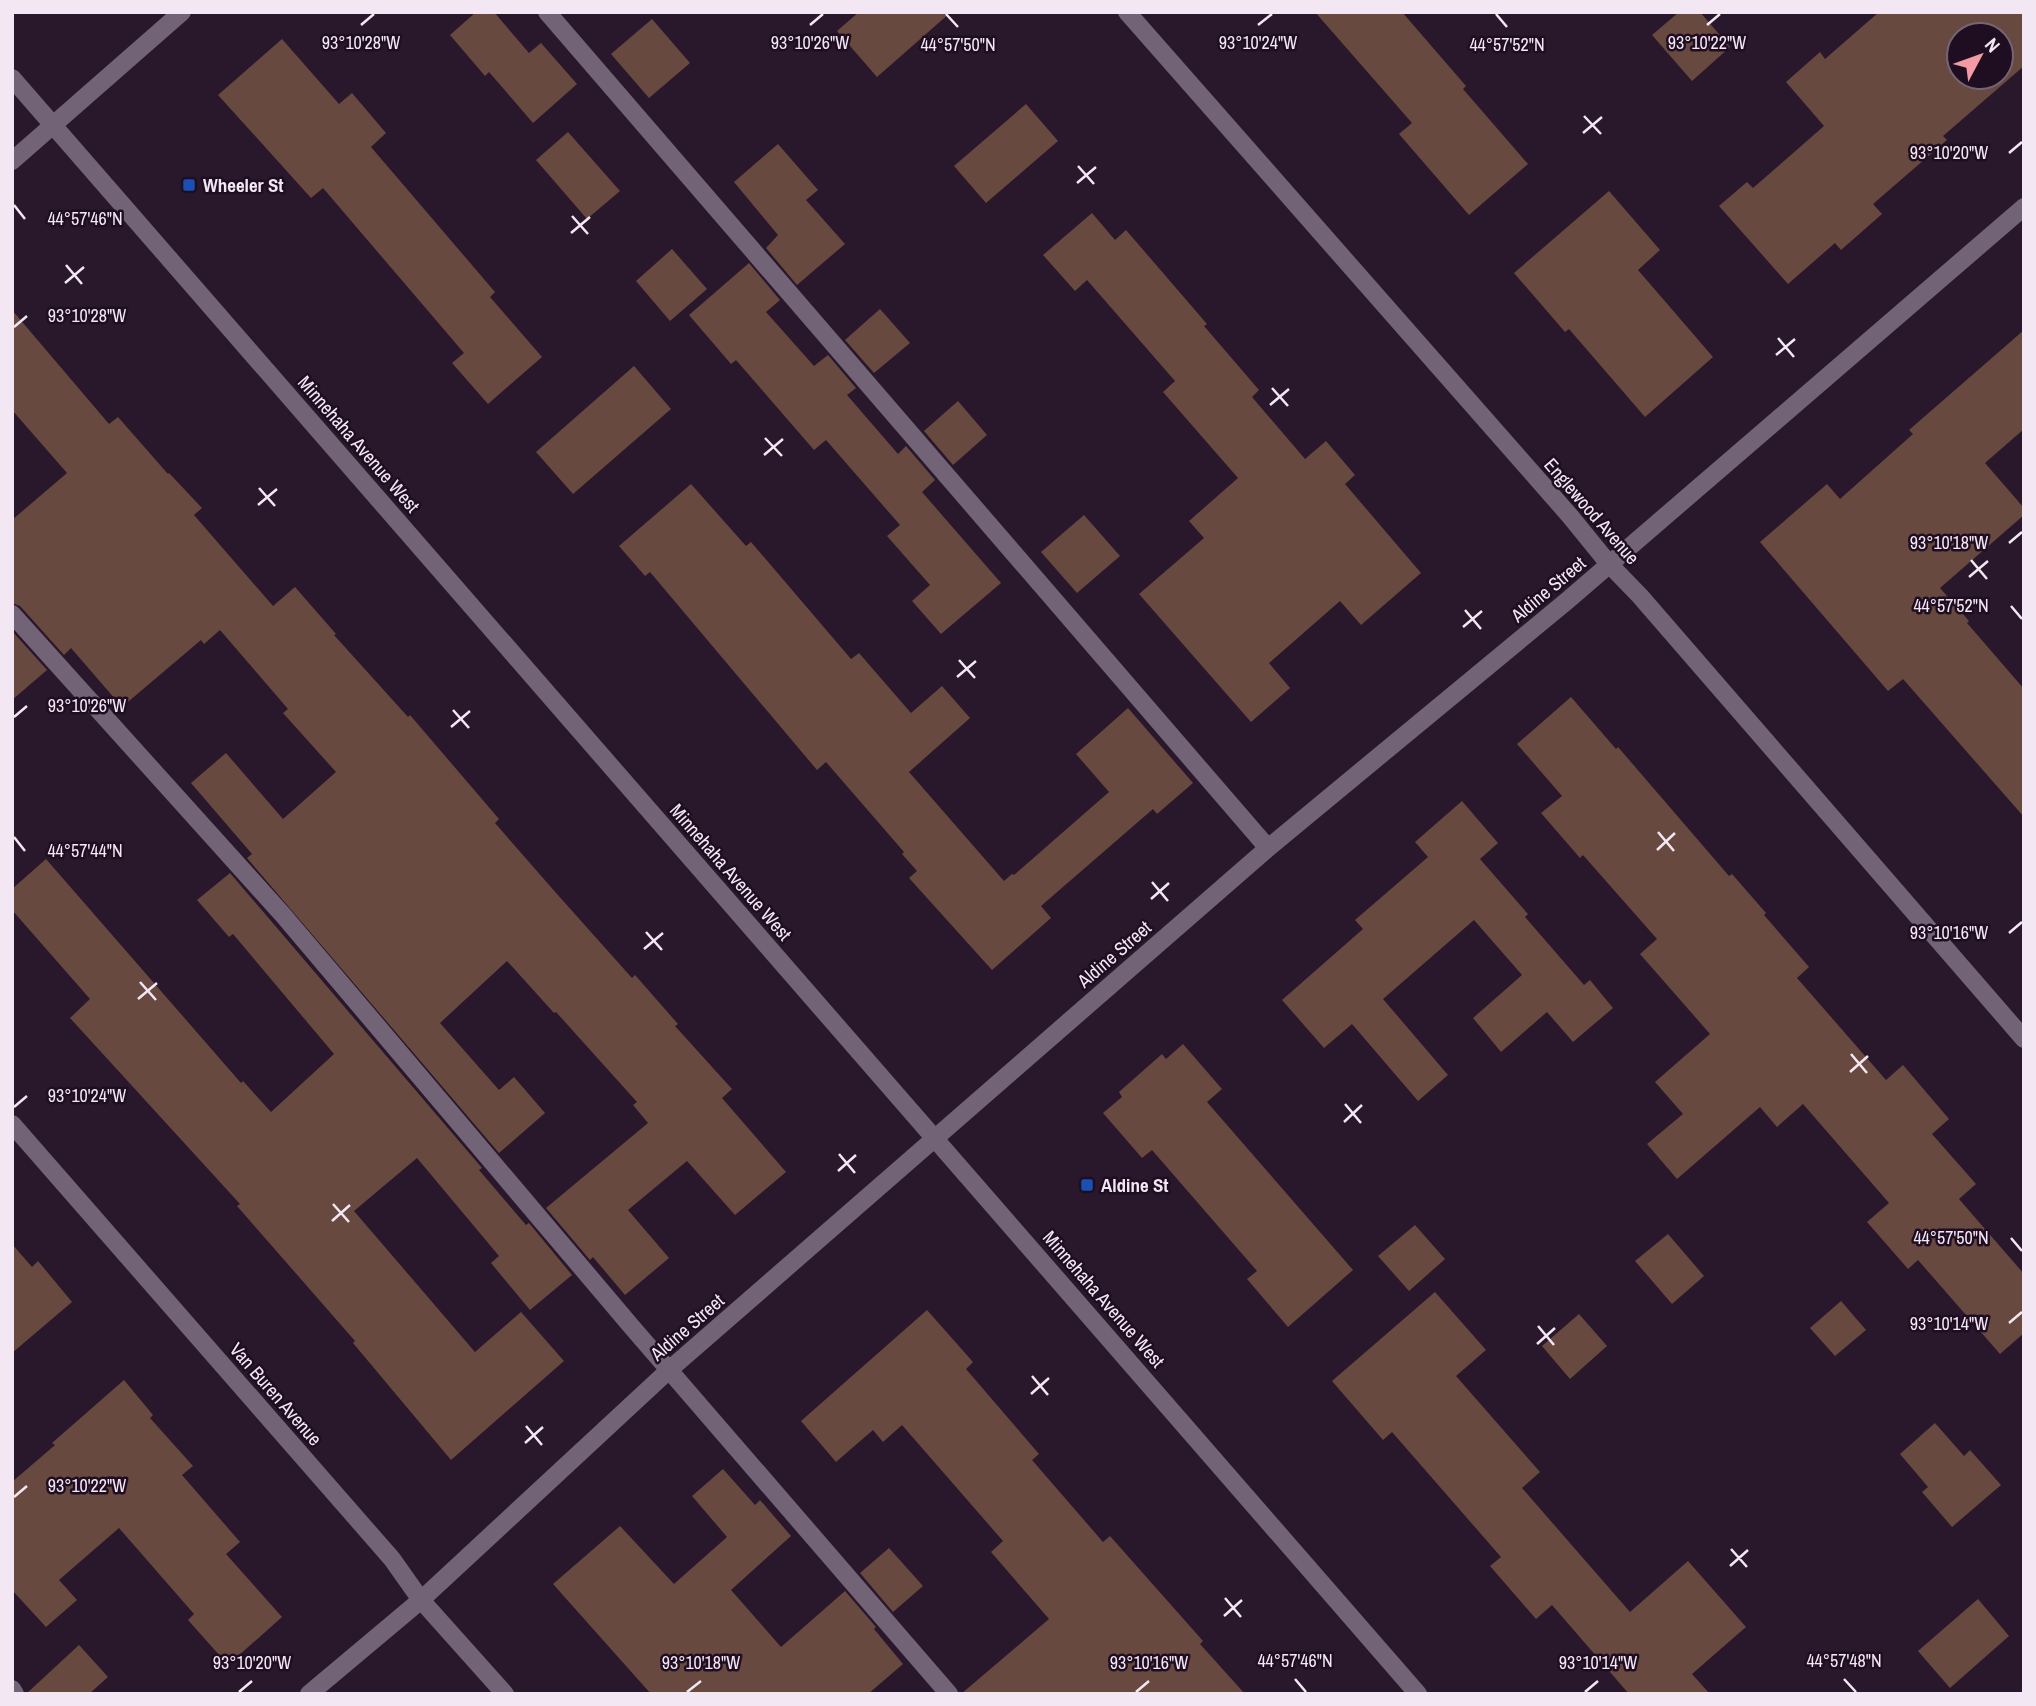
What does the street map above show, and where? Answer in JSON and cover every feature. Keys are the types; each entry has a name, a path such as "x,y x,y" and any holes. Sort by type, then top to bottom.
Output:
{"street":[{"path":"12,161 182,12"},
{"path":"547,12 1268,848"},
{"name":"Englewood Avenue","path":"1126,12 1570,516 1609,564 1640,596 2024,1039"},
{"name":"Minnehaha Avenue West","path":"12,78 1418,1694"},
{"name":"Aldine Street","path":"309,1694 421,1600 669,1370 1268,848 1609,564 2024,207"},
{"path":"12,614 283,915 669,1370 949,1694"},
{"name":"Van Buren Avenue","path":"12,1124 505,1694"},
{"path":"12,1689 15,1694"}],"building":[{"path":"476,12 494,12 529,53 541,43 577,84 533,123 489,72 485,76 450,35"},
{"path":"859,12 951,12 877,77 837,31"},
{"path":"1315,12 1402,12 1466,86 1463,89 1528,164 1469,215 1399,134 1412,123"},
{"path":"1679,12 1700,12 1730,47 1692,81 1652,35"},
{"path":"1879,12 2024,12 2024,66 2015,74 2015,21 1945,21 1945,91 1995,91 1943,136 1947,140 1873,204 1882,214 1841,250 1835,243 1788,284 1719,206 1747,182 1753,188 1824,126 1786,82 1820,52 1825,59"},
{"path":"652,19 690,63 649,98 611,54"},
{"path":"282,39 339,104 352,93 386,133 371,147 495,292 490,297 542,357 488,404 452,363 464,353 323,188 311,198 218,95"},
{"path":"1026,104 1058,141 986,203 954,166"},
{"path":"568,132 620,191 587,219 536,160"},
{"path":"778,144 818,190 806,200 845,244 797,285 766,248 778,235 734,182"},
{"path":"1609,191 1660,250 1638,270 1713,357 1645,417 1569,329 1565,332 1514,273"},
{"path":"1092,213 1115,240 1126,230 1207,324 1204,326 1259,390 1252,397 1305,459 1326,441 1355,475 1345,484 1421,573 1361,625 1340,601 1269,663 1290,688 1251,722 1139,594 1204,538 1189,521 1238,478 1163,392 1175,381 1087,280 1075,291 1043,255"},
{"path":"672,249 707,289 670,321 636,281"},
{"path":"749,263 780,300 766,312 814,366 828,355 856,388 847,395 898,454 906,446 935,480 922,492 1001,583 941,634 912,601 930,585 887,536 900,525 826,440 814,450 736,360 731,364 689,315"},
{"path":"880,309 910,343 874,373 845,340"},
{"path":"12,310 109,424 118,417 202,508 194,515 273,606 295,587 336,634 334,635 408,717 410,715 499,819 495,823 632,978 635,975 678,1024 675,1026 732,1089 722,1098 786,1172 735,1215 687,1161 628,1210 669,1258 625,1295 593,1257 590,1260 546,1208 648,1123 633,1105 637,1102 507,961 440,1023 499,1090 514,1077 545,1113 499,1153 247,858 252,854 191,783 226,753 283,819 336,772 283,713 288,709 220,630 204,644 201,640 122,707 71,648 64,655 20,606 12,603 12,520 67,473 12,410"},
{"path":"2024,330 2024,429 1985,463 2024,508 2024,515 1940,588 2024,689 2024,817 1903,679 1888,691 1760,542 1827,484 1840,499 1913,434 1909,430"},
{"path":"634,366 671,409 573,494 536,452"},
{"path":"958,401 987,435 953,465 924,431"},
{"path":"691,484 746,546 751,542 851,659 859,653 911,713 942,686 970,718 909,772 1004,881 1109,792 1076,754 1128,708 1193,783 1157,814 1153,809 1041,906 1051,918 992,970 909,878 917,871 902,854 904,852 826,762 817,770 650,572 645,576 619,546"},
{"path":"1084,515 1120,556 1077,593 1041,552"},
{"path":"12,631 47,670 12,700"},
{"path":"1571,697 1616,749 1618,747 1729,876 1732,874 1766,913 1764,915 1809,967 1797,978 1886,1080 1903,1065 1949,1119 1932,1134 1976,1184 1959,1199 2024,1274 2024,1333 2000,1354 1918,1260 1908,1269 1867,1222 1889,1203 1803,1104 1777,1127 1760,1107 1677,1179 1647,1144 1683,1114 1655,1082 1710,1034 1640,954 1657,939 1583,855 1580,858 1541,813 1562,796 1517,744"},
{"path":"1462,801 1498,843 1480,859 1528,914 1525,917 1584,985 1590,980 1613,1008 1573,1042 1547,1012 1501,1052 1473,1018 1522,975 1474,920 1383,999 1448,1075 1418,1101 1352,1024 1324,1048 1282,1000 1363,929 1355,920 1428,857 1415,842"},
{"path":"46,859 241,1083 243,1081 271,1112 334,1054 233,934 229,937 197,900 230,873 482,1168 479,1170 526,1225 529,1223 572,1275 530,1310 491,1263 499,1256 417,1158 354,1211 475,1352 521,1312 564,1361 451,1460 353,1343 355,1341 237,1206 240,1204 70,1018 90,999 12,910 12,889"},
{"path":"1183,1044 1222,1089 1207,1102 1353,1270 1288,1327 1247,1279 1257,1271 1152,1150 1142,1158 1103,1113 1122,1097 1119,1092 1162,1054 1166,1059"},
{"path":"1415,1225 1445,1259 1409,1291 1378,1256"},
{"path":"1668,1234 1704,1276 1672,1304 1635,1261"},
{"path":"12,1244 32,1267 38,1261 72,1302 12,1353"},
{"path":"1435,1292 1486,1350 1456,1376 1540,1472 1522,1488 1630,1612 1688,1561 1746,1627 1692,1674 1710,1694 1629,1694 1552,1605 1536,1619 1490,1566 1501,1557 1392,1432 1383,1440 1332,1381"},
{"path":"1841,1301 1866,1330 1835,1356 1810,1328"},
{"path":"927,1310 973,1362 966,1369 1039,1454 1032,1460 1103,1542 1110,1536 1203,1641 1200,1644 1245,1694 961,1694 1049,1619 991,1552 1003,1541 902,1425 883,1442 873,1430 836,1462 801,1421"},
{"path":"1579,1314 1607,1346 1570,1379 1542,1346"},
{"path":"124,1380 153,1415 150,1418 193,1466 182,1475 240,1542 226,1554 282,1617 228,1665 188,1620 194,1614 119,1528 59,1580 77,1600 46,1627 12,1590 12,1482"},
{"path":"1935,1423 1964,1456 1970,1450 2001,1485 1952,1527 1922,1492 1928,1487 1900,1454"},
{"path":"723,1469 755,1505 760,1500 791,1536 731,1590 781,1647 845,1591 903,1664 868,1694 651,1694 553,1584 620,1526 674,1584 727,1537 692,1496"},
{"path":"889,1548 923,1586 893,1612 860,1573"},
{"path":"1978,1599 2009,1636 1950,1688 1918,1651"},
{"path":"79,1645 108,1677 89,1694 26,1694"}],"place":[{"name":"Wheeler St","path":"189,185"},
{"name":"Aldine St","path":"1087,1185"}]}
